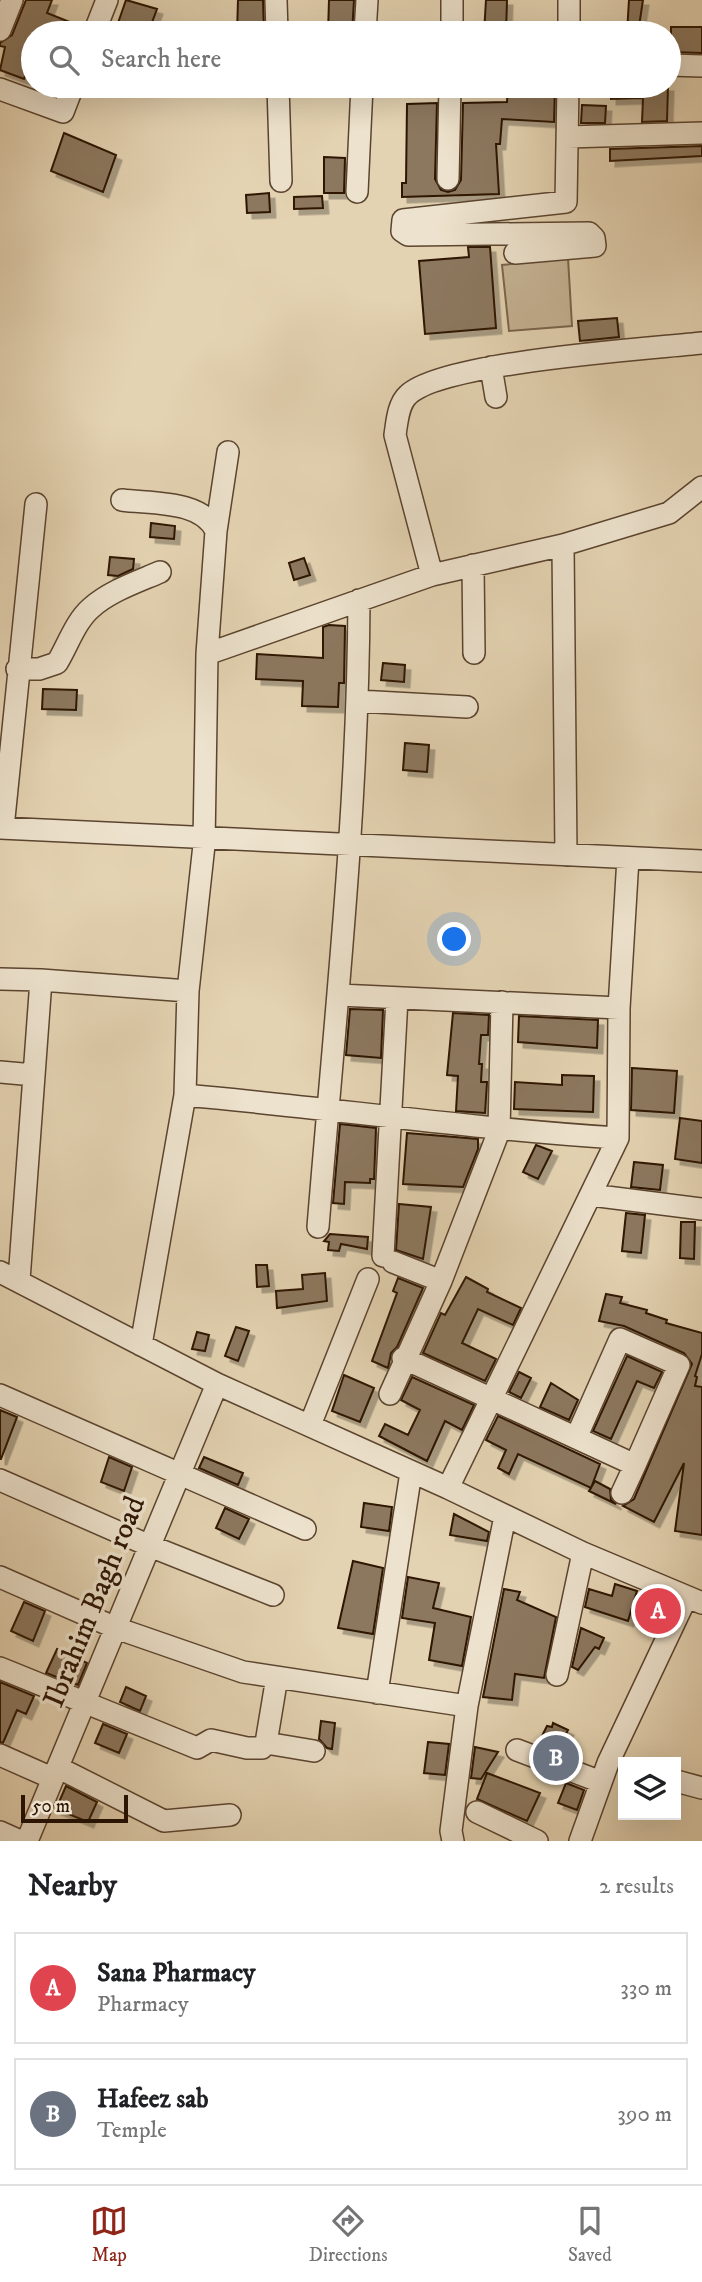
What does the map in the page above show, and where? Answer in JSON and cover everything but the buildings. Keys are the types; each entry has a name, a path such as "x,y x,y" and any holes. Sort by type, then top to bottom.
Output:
{"street":[{"path":"0,30 12,0"},
{"path":"99,21 107,0"},
{"path":"276,0 277,21"},
{"path":"366,21 367,0"},
{"path":"452,0 452,21"},
{"path":"569,0 569,21"},
{"path":"681,65 702,66"},
{"path":"0,89 21,97"},
{"path":"24,98 62,112 68,98"},
{"path":"278,98 281,181"},
{"path":"357,192 361,98"},
{"path":"448,179 450,98"},
{"path":"515,253 595,246 594,238 589,233 408,235 402,231 404,220 566,202 568,98"},
{"path":"568,137 702,133"},
{"path":"432,575 395,435 398,412 406,396 421,386 460,372 702,343"},
{"path":"491,367 496,397"},
{"path":"141,1345 185,1095 188,991 204,838 207,654 216,531 228,452"},
{"path":"207,654 432,575 563,545 669,513 702,487"},
{"path":"122,500 194,509 210,518 216,531"},
{"path":"36,504 11,678 2,828 702,861"},
{"path":"563,545 566,855"},
{"path":"473,565 474,653"},
{"path":"11,678 57,663 70,636 91,608 121,589 160,572"},
{"path":"318,1227 351,845 358,701 359,600"},
{"path":"358,701 467,707"},
{"path":"448,1488 618,1138 619,1008 628,858"},
{"path":"0,979 188,991"},
{"path":"41,980 34,1075 10,1276 218,1384 448,1488 583,1553 694,1600 580,1841"},
{"path":"339,995 619,1008"},
{"path":"397,998 388,1259 441,1281"},
{"path":"390,1394 403,1358 441,1281 499,1130 502,1002"},
{"path":"0,1073 34,1075"},
{"path":"185,1095 393,1115 499,1130 618,1138"},
{"path":"590,1195 702,1209"},
{"path":"310,1425 368,1279"},
{"path":"576,1438 620,1339 680,1365 622,1493"},
{"path":"403,1358 635,1465"},
{"name":"Ibrahim Bagh road","path":"27,1841 218,1384"},
{"path":"0,1395 305,1529"},
{"path":"377,1693 411,1472"},
{"path":"0,1480 150,1546 273,1595"},
{"path":"453,1841 451,1831 467,1706 505,1516"},
{"path":"557,1675 583,1553"},
{"path":"0,1577 116,1628 243,1672 467,1706"},
{"path":"0,1668 197,1748 211,1740 247,1748 261,1748 266,1742 278,1678"},
{"path":"266,1742 314,1751"},
{"path":"517,1750 611,1771"},
{"path":"0,1755 56,1773 164,1821 230,1815"},
{"path":"681,1782 702,1788"},
{"path":"477,1812 537,1841"},
{"path":"0,1832 20,1841"}],"shaded area":[{"path":"568,258 572,326 509,331 502,265"}],"place":[{"name":"Sana Pharmacy","path":"658,1611"},
{"name":"Hafeez sab","path":"556,1758"}]}
